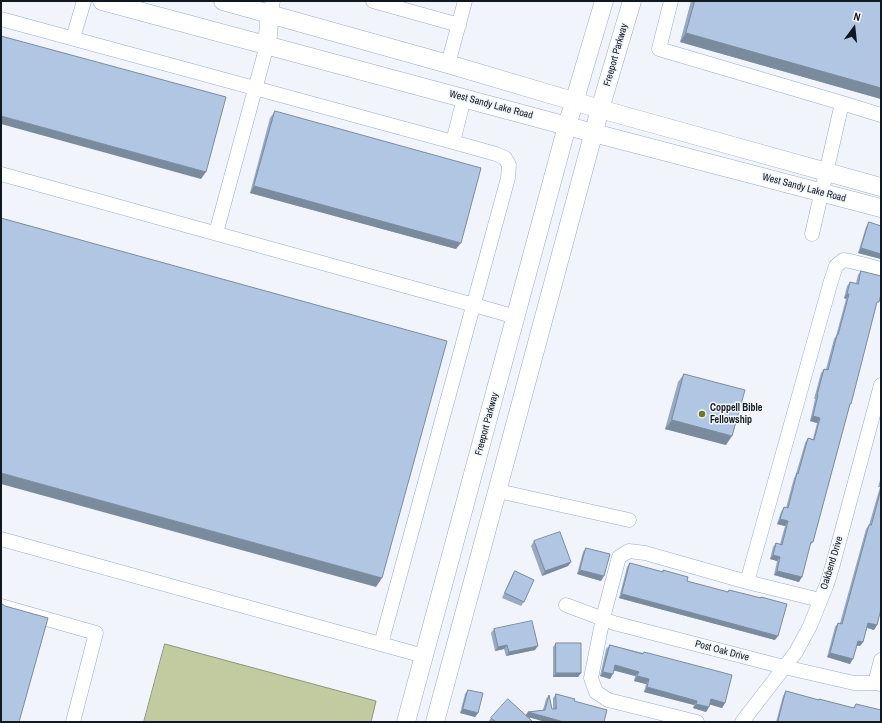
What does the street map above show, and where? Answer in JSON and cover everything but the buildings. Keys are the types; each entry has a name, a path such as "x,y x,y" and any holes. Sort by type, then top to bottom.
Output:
{"main road":[{"name":"West Sandy Lake Road","path":"102,1 881,208"},
{"path":"223,1 272,8 448,64 600,109 881,187"},
{"path":"574,101 604,1"},
{"name":"Freeport Parkway","path":"594,132 632,1"},
{"path":"267,45 272,8"},
{"name":"Freeport Parkway","path":"406,722 574,101"},
{"path":"436,722 594,132"},
{"path":"516,317 542,325"},
{"path":"471,483 498,491"},
{"path":"424,656 451,664"}],"street":[{"path":"73,38 84,1"},
{"path":"373,1 458,25"},
{"path":"448,64 465,1"},
{"path":"671,1 659,49 881,115"},
{"path":"1,19 453,142 505,158 509,166 508,178 381,644"},
{"path":"216,233 267,45"},
{"path":"453,142 464,98"},
{"path":"812,234 842,103"},
{"path":"1,174 516,317"},
{"path":"747,582 836,266 843,260 850,260 881,269"},
{"name":"Oakbend Drive","path":"742,722 796,652 810,626 827,584 833,564 881,385"},
{"path":"498,491 629,520"},
{"path":"1,539 424,656"},
{"path":"697,722 608,700 596,692 591,678 603,618 619,557 629,551 645,553 747,582 820,600"},
{"name":"Post Oak Drive","path":"566,605 622,625 784,667 854,682 878,683"},
{"path":"1,606 96,633 73,722"},
{"path":"878,683 881,660"}],"shaded area":[{"path":"165,644 376,701 371,722 144,722"}],"place":[{"name":"Coppell Bible Fellowship","path":"702,414"}]}
